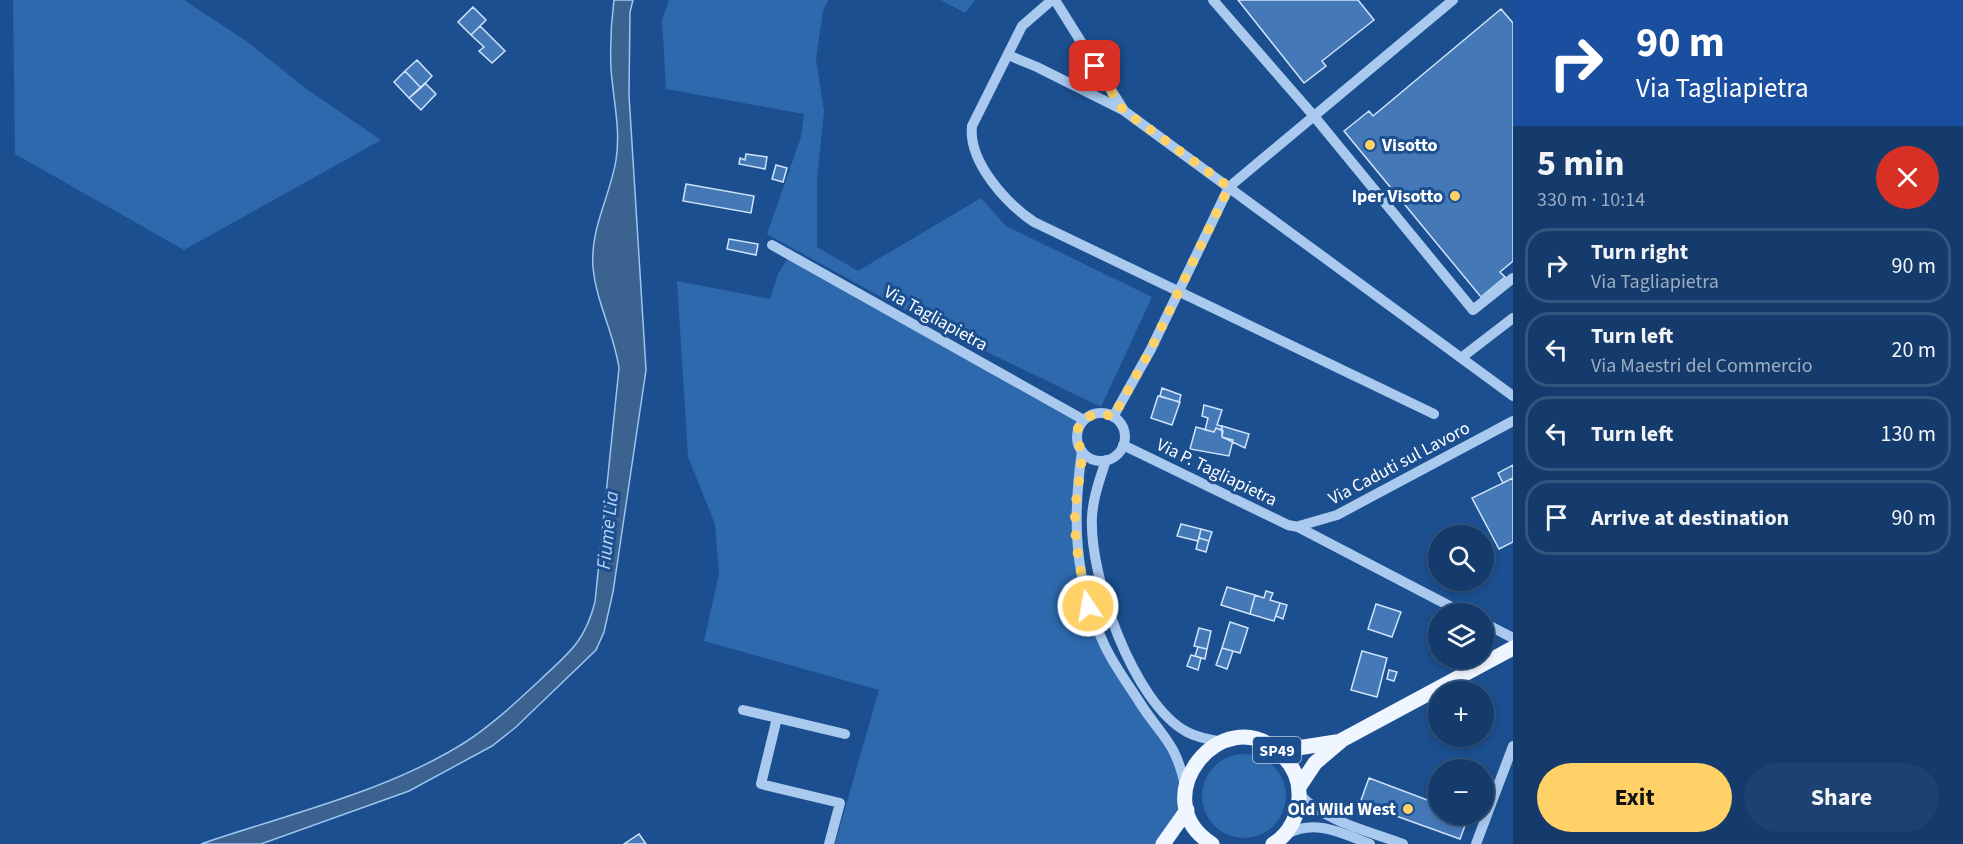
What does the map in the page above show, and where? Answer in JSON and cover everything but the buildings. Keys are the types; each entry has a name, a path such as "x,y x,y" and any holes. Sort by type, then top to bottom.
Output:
{"main road":[{"name":"SP49","path":"1277,840 1297,814 1299,791 1315,763 1342,740 1513,648"},
{"name":"SP49","path":"1207,844 1199,834 1187,810 1185,787 1198,759 1209,749 1223,742 1252,739 1278,751 1288,761 1299,791"},
{"name":"SP49","path":"1278,751 1342,740"},
{"path":"1163,844 1187,810"}],"street":[{"path":"1123,110 1053,0 1022,26 972,126 972,142 977,156 992,181 1014,207 1034,222 1434,414"},
{"path":"1213,0 1313,115 1473,310 1513,278"},
{"path":"1113,417 1151,349 1229,187 1453,0"},
{"path":"1008,55 1123,110 1513,396"},
{"name":"Via Tagliapietra","path":"772,245 1084,420"},
{"path":"1461,358 1513,318"},
{"path":"1082,452 1093,459 1106,460 1113,457 1123,445 1122,426 1113,417 1098,413 1084,420 1077,433 1082,452 1075,520 1077,553 1088,606 1104,646 1142,706 1171,742 1180,762 1185,787"},
{"name":"Via Caduti sul Lavoro","path":"1298,526 1337,515 1513,421"},
{"name":"Via P. Tagliapietra","path":"1123,445 1288,525 1298,526 1444,603"},
{"path":"1106,460 1094,496 1094,549 1104,602 1120,642 1150,694 1172,721 1187,732 1223,742"},
{"path":"1494,628 1513,638"},
{"path":"742,710 845,734"},
{"path":"777,718 761,784 840,803 829,844"},
{"path":"1476,844 1513,746"},
{"path":"1299,791 1310,806 1326,815 1403,844"},
{"path":"1277,840 1296,829 1318,826 1370,844"}],"shaded area":[{"path":"13,0 184,0 246,41 308,90 381,140 184,250 15,154"},
{"path":"669,0 828,0 823,11 816,59 824,111 817,180 817,247 858,271 981,198 1006,226 1152,297 1101,407 943,331 767,234 801,137 804,114 666,89 662,20"},
{"path":"941,0 975,0 965,13"},
{"path":"790,255 1081,423 1077,433 1082,451 1077,553 1105,646 1171,743 1185,799 1163,844 835,844 879,690 704,641 719,574 715,524 688,457 677,281 770,299 778,274"},
{"path":"1244,754 1260,757 1274,766 1283,780 1286,796 1283,812 1274,826 1260,835 1244,838 1228,835 1214,826 1205,812 1202,796 1205,780 1214,766 1228,757"}],"water":[{"name":"Fiume Lia","path":"614,0 633,0 630,12 629,95 646,370 613,592 604,632 596,650 516,727 492,746 409,791 261,844 201,844 336,801 434,760 464,743 502,714 574,647 586,628 595,602 619,368 593,267 594,239 613,174 617,149 611,60"}],"place":[{"name":"Visotto","path":"1370,145"},
{"name":"Iper Visotto","path":"1455,196"},
{"name":"Old Wild West","path":"1408,809"}],"route":[{"path":"1088,606 1077,553 1075,520 1082,452 1077,439 1079,427 1090,415 1098,413 1113,417 1151,349 1229,187 1123,110 1095,66"}]}
